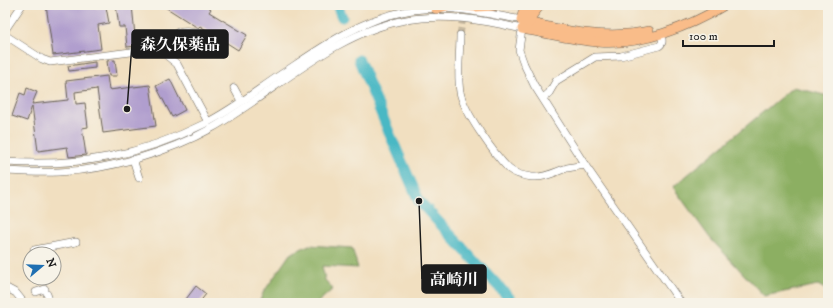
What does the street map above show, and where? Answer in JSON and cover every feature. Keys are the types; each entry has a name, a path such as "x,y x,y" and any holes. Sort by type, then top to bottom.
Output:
{"highway":[{"path":"464,5 494,5"},
{"path":"524,24 528,5"},
{"path":"524,24 539,5"}],"main road":[{"path":"524,24 591,34 624,34 659,28 690,18 716,5"},
{"path":"524,24 600,43 632,40 678,29 725,5"}],"street":[{"path":"5,30 22,5"},
{"path":"5,162 32,164 84,162 117,156 172,139 208,122 314,52 351,31 381,18 401,12 441,6 472,10 524,24"},
{"path":"5,171 60,172 85,170 134,159 176,146 211,129 245,108 339,45 382,26 407,20 452,18 524,24"},
{"path":"524,24 520,45 521,56 534,85 585,165 681,303"},
{"path":"178,32 190,31 201,34 208,39"},
{"path":"543,98 549,93 556,81 595,57 621,56 659,46 661,45 662,41 661,34"},
{"path":"5,35 42,60 50,62 139,51 161,52 177,64 208,122"},
{"path":"460,35 460,92 464,106 496,152 510,169 518,174 532,177 547,176 567,168 585,165"},
{"path":"159,37 161,52"},
{"path":"234,88 241,101"},
{"path":"134,159 139,178"},
{"path":"55,246 76,242"},
{"path":"5,287 16,293 24,303"},
{"path":"36,292 46,291 50,303"}],"green space":[{"path":"793,87 828,96 828,291 818,285 764,296 710,238 673,187"},
{"path":"309,245 352,248 358,268 322,266 325,280 333,289 317,303 259,303 263,293 290,254"}],"building":[{"path":"46,5 95,5 96,8 106,7 109,23 98,25 101,49 53,55"},
{"path":"116,5 132,5 136,46 127,47 125,27 119,27"},
{"path":"162,5 205,5 211,9 209,12 247,35 238,50 200,26 198,28"},
{"path":"115,60 117,76 109,76 107,61"},
{"path":"95,62 95,68 69,71 68,66"},
{"path":"107,76 109,90 150,85 156,126 103,133 97,89 75,92 76,104 85,103 88,127 82,128 86,155 69,157 67,147 38,151 32,106 27,121 12,116 20,93 25,95 27,88 37,92 32,104 68,100 66,81"},
{"path":"170,79 185,110 172,117 156,86"},
{"path":"196,286 206,294 199,303 183,303"}],"waterway":[{"path":"337,5 342,17"},
{"path":"359,60 419,201 514,303"}],"tunnel":[{"path":"460,35 465,5"}],"place":[{"name":"森久保薬品","path":"127,109"},
{"name":"高崎川","path":"419,201"}]}
